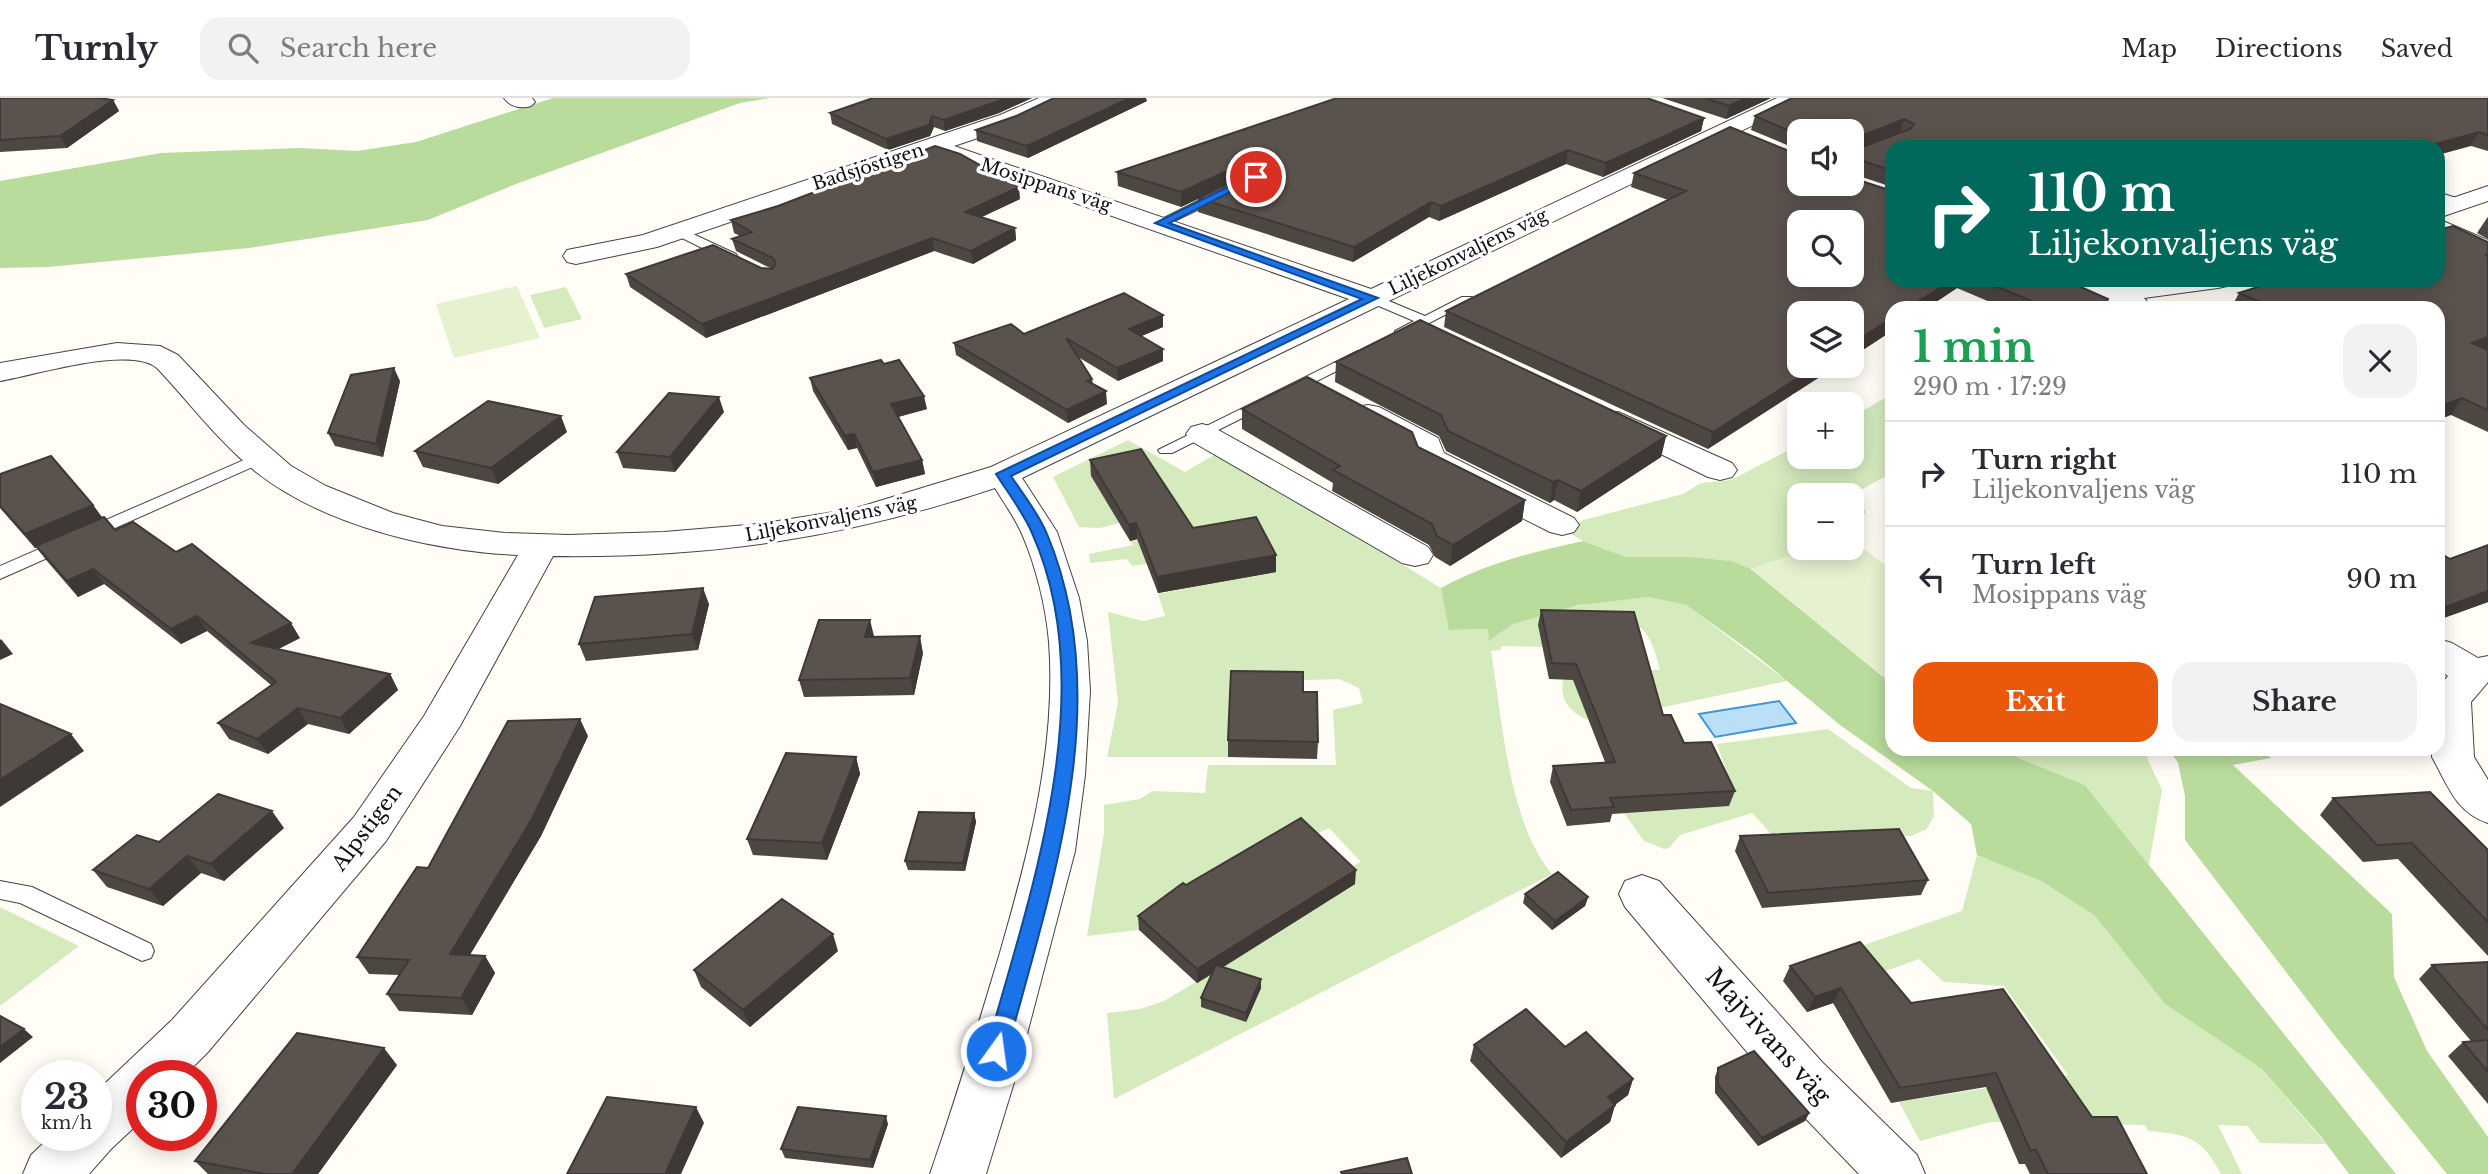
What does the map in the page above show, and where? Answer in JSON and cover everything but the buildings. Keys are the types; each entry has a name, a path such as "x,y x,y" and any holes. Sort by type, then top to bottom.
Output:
{"street":[{"name":"Badsjöstigen","path":"576,256 648,242 853,170 1009,120 1056,98"},
{"name":"Liljekonvaljens väg","path":"0,372 102,354 151,352 164,358 181,379 280,475 353,510 446,538 494,545 540,547 737,538 800,529 924,500 1003,474 1372,298 1711,125 1794,98"},
{"path":"1711,125 1757,143"},
{"name":"Mosippans väg","path":"932,146 1372,298"},
{"path":"2445,204 2488,193"},
{"path":"2445,230 2488,250"},
{"path":"2096,287 2127,301"},
{"path":"2111,294 2164,287"},
{"path":"1411,328 1455,344"},
{"path":"1305,381 1427,445 1429,458 1562,525"},
{"path":"1594,410 1720,470"},
{"path":"1202,434 1415,555"},
{"path":"958,1174 990,1076 1052,851 1063,775 1070,691 1068,641 1060,598 1049,561 1039,532 1003,474"},
{"name":"Alpstigen","path":"165,1060 190,1036 370,829 439,726 540,547"},
{"path":"2445,655 2481,671 2451,699 2453,757 2476,797 2488,806"},
{"name":"Majvivans väg","path":"1643,894 1803,1079 1898,1174"},
{"path":"112,1113 126,1100"},
{"path":"51,1174 74,1151"}],"lane":[{"path":"1160,223 1232,188"},
{"path":"678,231 747,265"},
{"path":"1372,298 1411,328 1486,291"},
{"path":"1166,450 1367,350"},
{"path":"0,573 260,458"},
{"path":"0,890 24,894 142,951"}],"green space":[{"path":"553,98 770,98 740,103 516,184 428,220 249,248 48,267 0,268 0,181 161,153 300,148 357,151 416,142"},
{"path":"517,286 540,338 454,358 436,304"},
{"path":"566,287 582,319 544,328 530,295"},
{"path":"1885,398 1885,477 1864,488 1864,483 1787,483 1787,557 1751,569 1732,561 1692,557 1626,557 1583,541 1564,530 1583,520 1683,494 1701,483 1731,480 1787,451 1787,469 1864,469 1864,410"},
{"path":"1128,440 1185,472 1219,452 1441,588 1450,630 1489,629 1490,640 1513,624 1542,613 1611,599 1648,597 1686,605 1787,681 1593,722 1576,713 1566,702 1562,687 1566,669 1660,670 1651,641 1637,625 1630,621 1539,625 1543,647 1501,646 1501,650 1491,651 1516,798 1525,827 1552,874 1114,1099 1107,1013 1140,1009 1164,1001 1273,936 1341,871 1361,862 1329,828 1183,897 1139,930 1087,936 1104,833 1104,805 1140,799 1152,791 1205,793 1208,765 1336,765 1333,710 1363,703 1359,688 1339,679 1277,681 1231,688 1228,757 1107,757 1118,703 1108,612 1143,621 1165,616 1158,594 1276,571 1147,564 1132,566 1127,559 1090,563 1089,554 1133,545 1130,541 1182,528 1092,476 1119,523 1100,528 1079,527 1053,477"},
{"path":"1583,541 1626,557 1692,557 1732,561 1751,569 1885,678 1885,756 2014,756 2085,785 2396,1174 2349,1174 2322,1138 2262,1069 2165,1004 2095,916 2041,881 1977,855 1971,824 1933,791 1840,725 1757,656 1686,605 1648,597 1579,605 1513,624 1489,641 1488,629 1449,630 1441,588 1493,565"},
{"path":"1864,549 1885,565 1885,678 1751,569 1787,557 1787,560 1864,560"},
{"path":"1828,729 1911,788 1933,791 1934,816 1927,829 1911,836 1791,836 1786,850 1752,813 1680,835 1669,848 1664,849 1644,841 1624,813 1690,809 1732,786 1717,744"},
{"path":"2014,756 2146,756 2162,790 2149,865 2085,785"},
{"path":"2174,756 2269,756 2271,758 2233,765 2392,914 2394,977 2427,1051 2488,1137 2488,1174 2447,1174 2335,1036 2185,840 2185,796 2178,763"},
{"path":"1977,855 2041,881 2095,916 2165,1004 2262,1069 2326,1144 2260,1143 2248,1126 2218,1125 2242,1174 2221,1174 2200,1145 2183,1136 2148,1131 2145,1125 1991,1122 1920,1141 1899,1102 2068,1075 2004,986 1944,982 1919,959 1869,977 1847,951 1962,911"},
{"path":"0,907 79,946 0,1006"}],"water":[{"path":"1779,701 1796,723 1715,737 1699,714"}],"route":[{"path":"996,1051 1052,851 1063,775 1070,691 1068,641 1060,598 1045,549 1039,532 1003,474 1372,298 1160,223 1256,177"}]}
